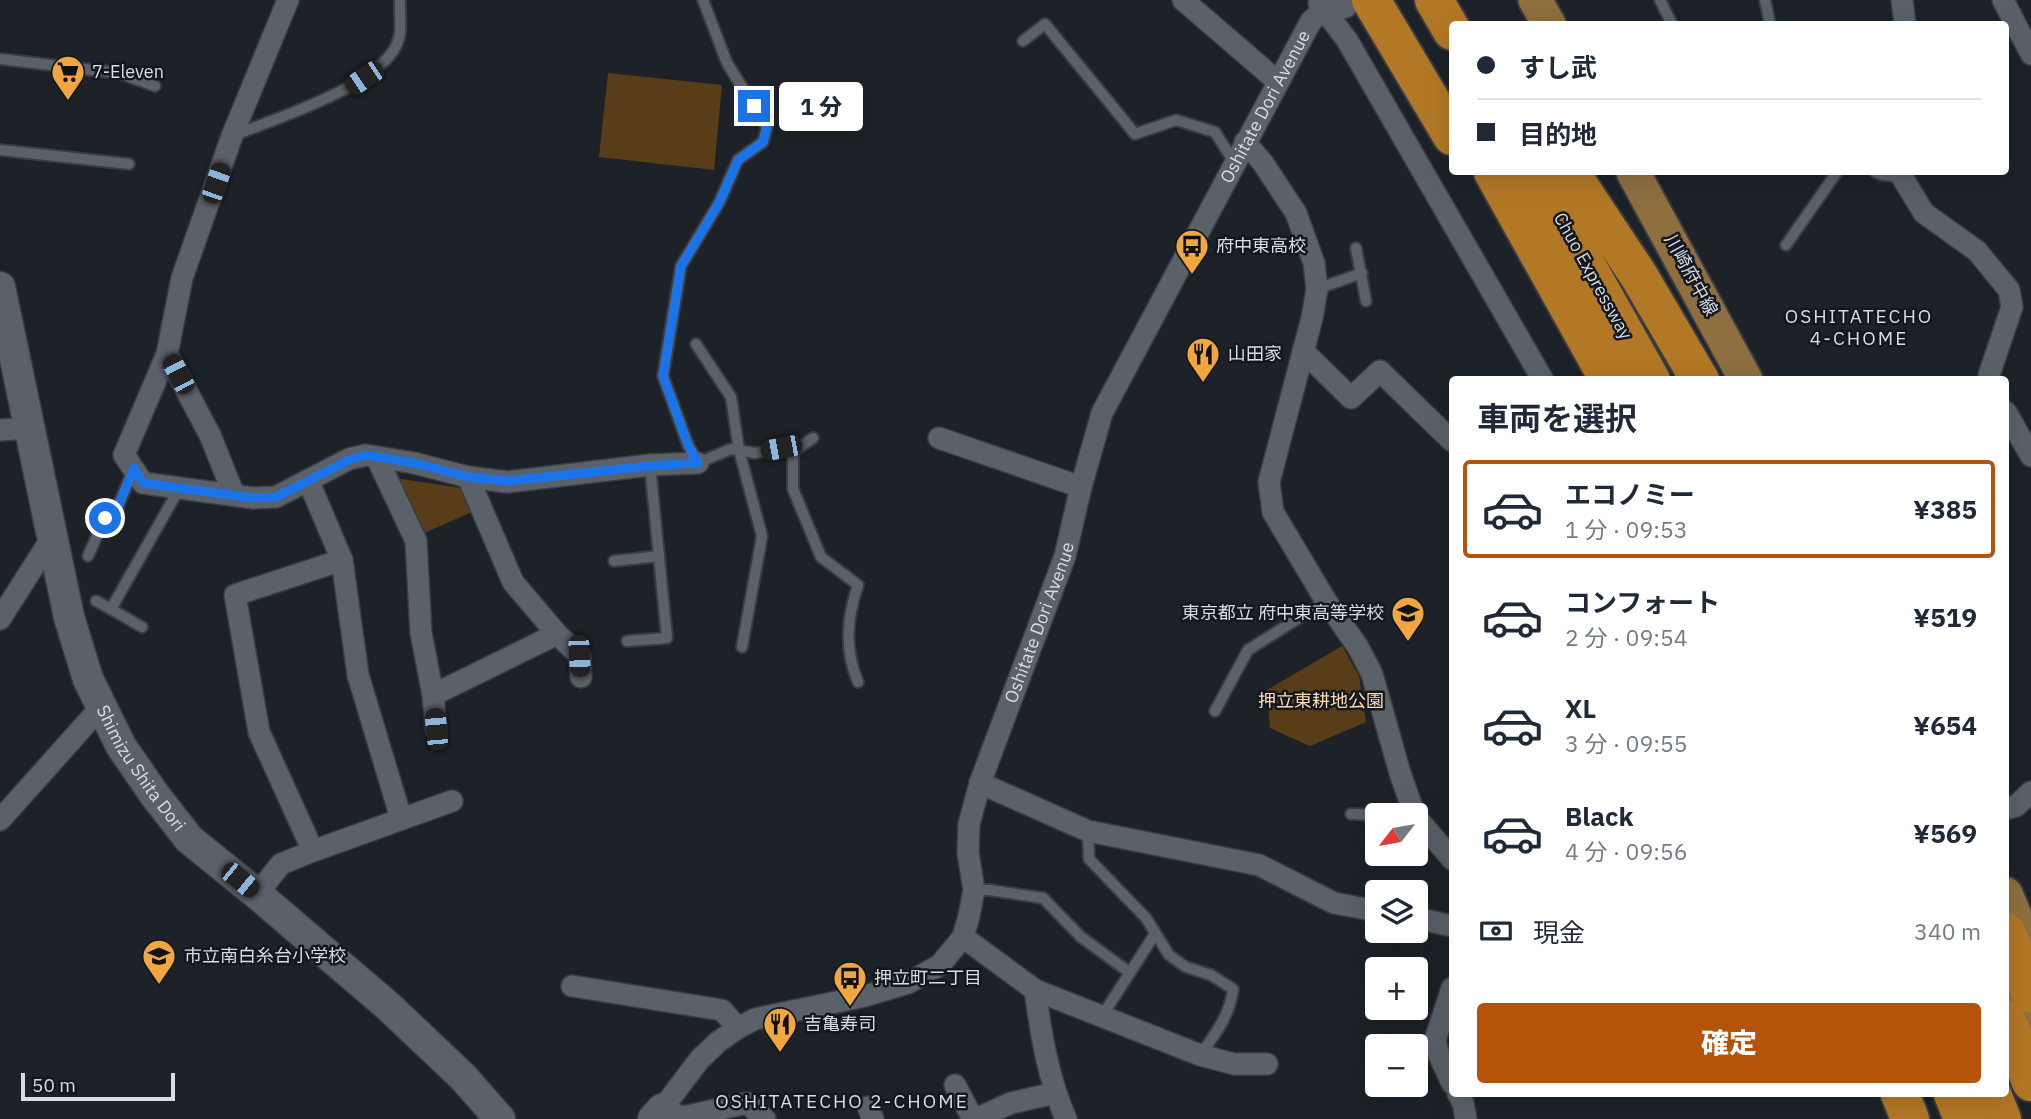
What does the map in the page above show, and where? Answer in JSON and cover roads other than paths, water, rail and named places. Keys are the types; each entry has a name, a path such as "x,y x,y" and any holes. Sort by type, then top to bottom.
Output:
{"highway":[{"path":"1393,0 1449,94"},
{"path":"1434,0 1449,26"},
{"path":"1458,0 1471,21"},
{"path":"1340,5 1449,132"},
{"path":"1476,175 1503,220 1555,320 1579,376"},
{"name":"Chuo Expressway","path":"1495,175 1607,376"},
{"name":"Chuo Expressway","path":"1536,175 1649,376"},
{"path":"1572,175 1611,232 1698,376"},
{"path":"2011,907 2031,994"},
{"path":"2009,1027 2031,1082"},
{"path":"1901,1097 1910,1119"},
{"path":"1954,1097 1963,1119"},
{"path":"1993,1097 2002,1119"}],"main road":[{"path":"1535,0 1547,21"},
{"name":"川崎府中線","path":"1635,175 1744,376"},
{"path":"2011,907 2031,953"},
{"path":"2009,991 2031,1050"}],"street":[{"path":"288,0 232,136 182,278 167,354 126,447 124,456 143,483 253,498 276,497 349,460 366,455 414,463 468,477 507,481 698,463"},
{"path":"1183,0 1277,81"},
{"path":"1902,0 1905,21"},
{"path":"2003,0 2031,54"},
{"path":"1340,5 1347,40 1541,376"},
{"name":"Oshitate Dori Avenue","path":"657,1114 700,1059 738,1027 755,1019 865,996 908,983 940,965 963,937 974,890 968,853 969,824 980,783 1065,556 1102,413 1311,21 1340,5"},
{"path":"1245,142 1263,163 1296,212 1314,263 1317,289 1312,318 1269,482 1273,512 1326,601 1358,647 1372,674 1410,803"},
{"path":"1902,175 1924,213 1977,251 2009,290 2012,307 1989,376"},
{"name":"Shimizu Shita Dori","path":"0,287 69,617 89,679 121,746 189,839 388,1006 463,1077 500,1119"},
{"path":"1303,351 1351,398 1380,371 1449,437"},
{"path":"167,354 210,435 234,495"},
{"path":"2009,416 2028,445"},
{"path":"0,430 30,428"},
{"path":"939,438 1081,487"},
{"path":"377,458 416,541 421,633 433,695 436,729"},
{"path":"468,477 513,582 579,656 580,677"},
{"path":"308,480 342,560 358,675 401,818"},
{"path":"0,619 7,590 53,536"},
{"path":"313,850 259,732 235,595 342,560"},
{"path":"433,695 557,634"},
{"path":"0,820 101,707"},
{"path":"980,783 1088,831 1259,865 1334,903 1365,909"},
{"path":"2009,808 2016,806 2031,792"},
{"path":"257,894 281,864 401,818 452,802"},
{"path":"1428,831 1449,856"},
{"path":"1428,921 1449,925"},
{"path":"963,937 1035,990 1200,1055 1234,1064 1267,1064"},
{"path":"572,986 722,1010 738,1027"},
{"path":"1035,990 1041,1033 1055,1093 1066,1119"},
{"path":"1449,997 1435,1040 1449,1077"},
{"path":"955,1085 974,1119 1011,1103 1055,1093"},
{"path":"1459,1097 1465,1119"},
{"path":"1890,1097 1899,1119"},
{"path":"657,1114 683,1117 747,1103 765,1119"}],"lane":[{"path":"232,136 347,89 381,66 399,39 400,0"},
{"path":"703,0 727,63 767,127 763,142 738,160 719,203 681,266 663,376 688,445 698,463 730,449 755,453 781,448 793,452"},
{"path":"1660,0 1670,21"},
{"path":"1765,0 1769,21"},
{"path":"1023,41 1045,24 1135,134 1176,120 1215,132 1234,162"},
{"path":"0,60 118,73 155,86"},
{"path":"0,149 129,164"},
{"path":"1786,244 1835,175"},
{"path":"1356,248 1366,301"},
{"path":"1317,289 1362,273"},
{"path":"696,344 731,397 739,450 762,536 742,647"},
{"path":"793,452 813,438"},
{"path":"793,452 793,489 821,557 858,585 847,634 850,664 858,682"},
{"path":"627,641 667,638 650,466"},
{"path":"88,556 105,518 114,516 134,468"},
{"path":"111,609 179,489"},
{"path":"614,561 659,556"},
{"path":"96,601 142,627"},
{"path":"1215,710 1248,650 1326,601"},
{"path":"1351,814 1365,815"},
{"path":"1088,831 1088,859 1146,918 1169,955 1186,967 1211,975 1233,989 1231,1005 1200,1055"},
{"path":"974,890 1043,898 1080,937 1129,972"},
{"path":"1102,1016 1155,934"}],"place":[{"name":"7-Eleven","path":"68,102"},
{"name":"府中東高校","path":"1192,276"},
{"name":"山田家","path":"1203,384"},
{"name":"東京都立 府中東高等学校","path":"1408,643"},
{"name":"市立南白糸台小学校","path":"159,986"},
{"name":"押立町二丁目","path":"850,1008"},
{"name":"吉亀寿司","path":"780,1054"}],"district":[{"name":"OSHITATECHO 4-CHOME","path":"1859,327"},
{"name":"OSHITATECHO 2-CHOME","path":"842,1101"}],"park label":[{"name":"押立東耕地公園","path":"1321,701"}]}
